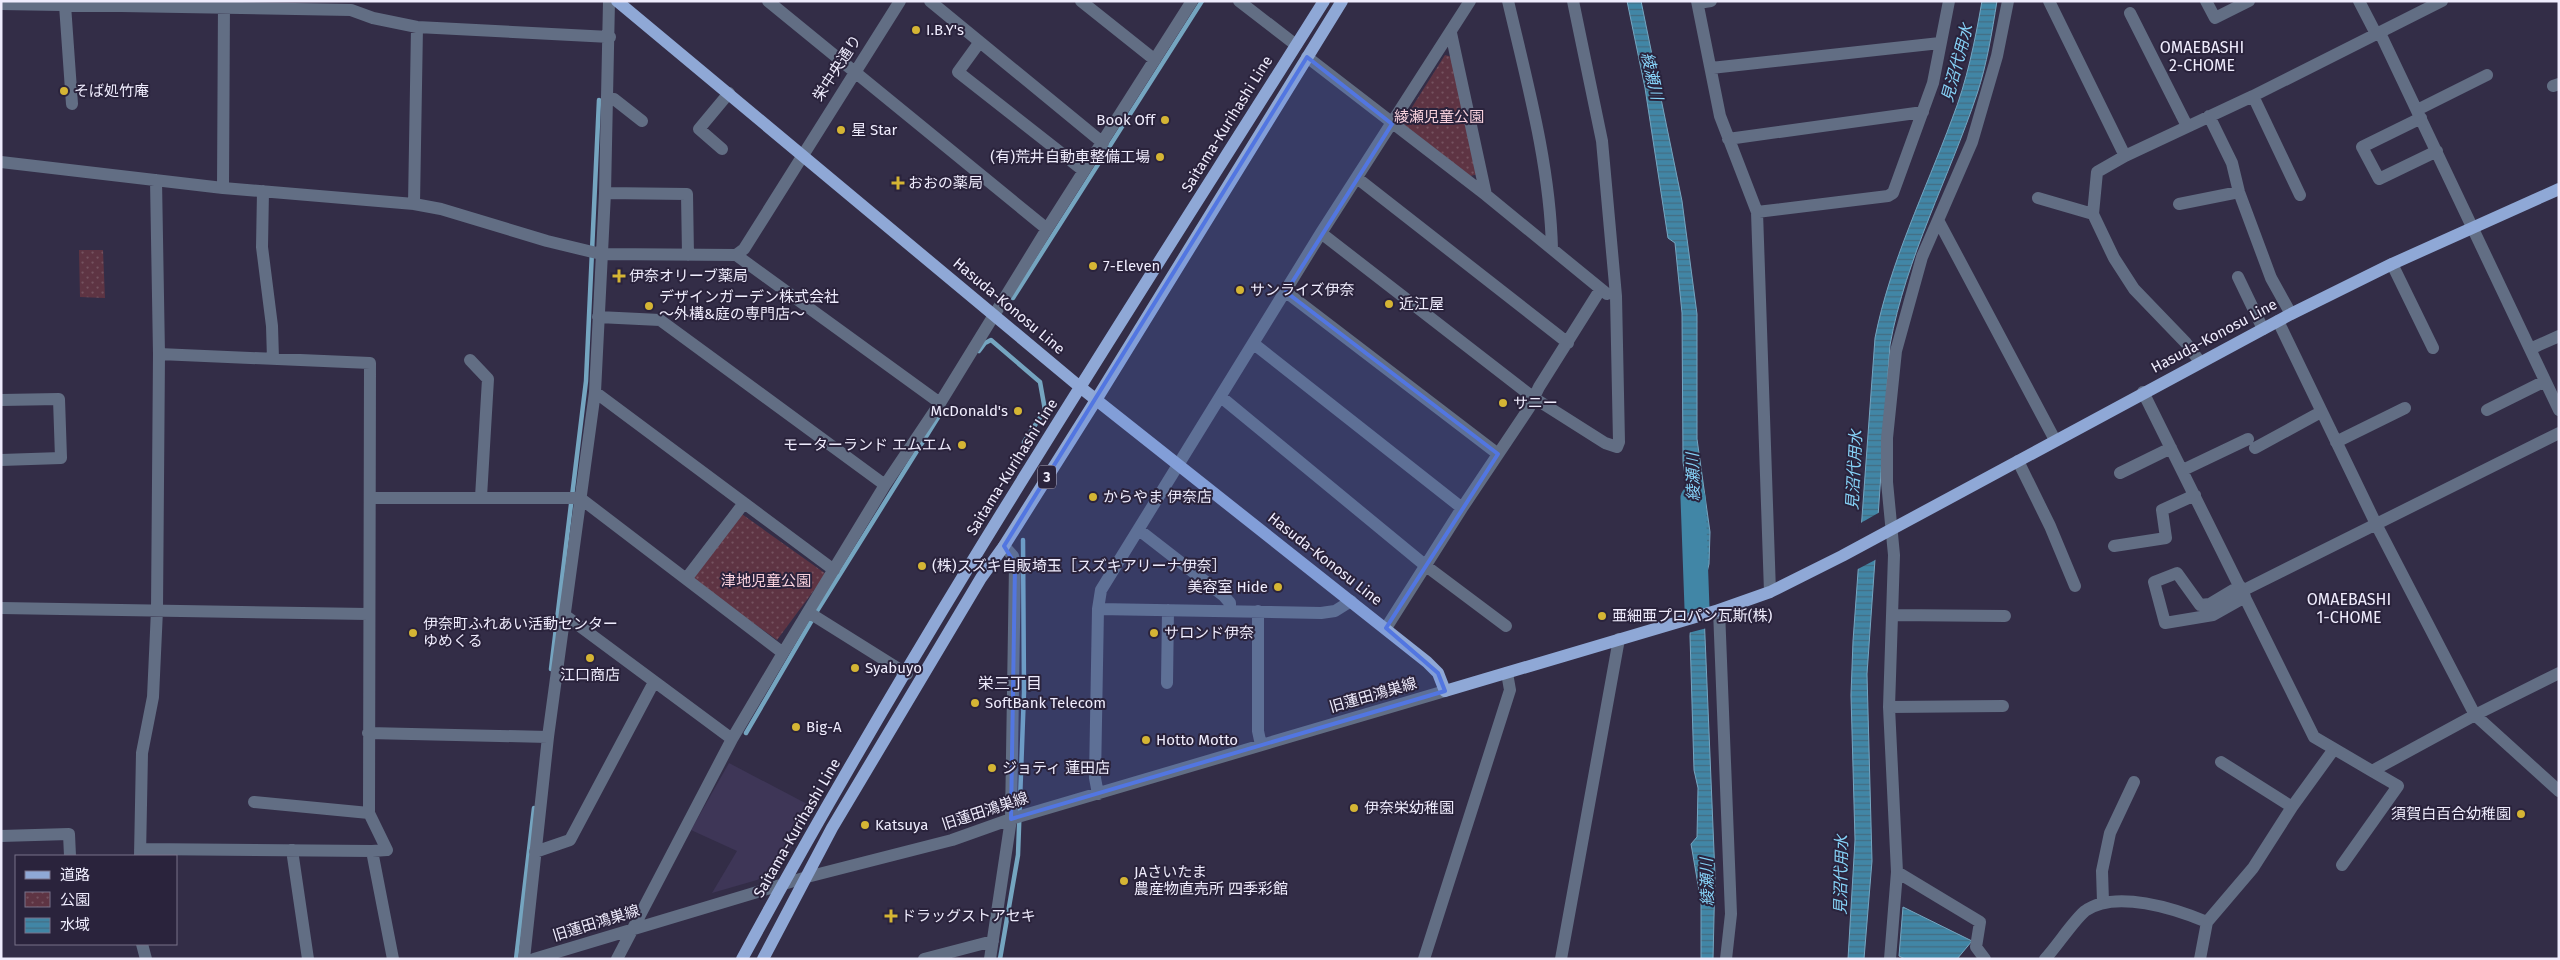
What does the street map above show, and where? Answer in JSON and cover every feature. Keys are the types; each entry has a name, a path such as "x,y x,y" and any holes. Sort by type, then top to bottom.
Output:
{"main road":[{"name":"Hasuda-Konosu Line","path":"617,1 994,314 1080,388 1386,628 1438,673 1445,691"},
{"name":"Saitama-Kurihashi Line","path":"742,959 822,814 1080,388 1324,1"},
{"name":"Saitama-Kurihashi Line","path":"763,959 832,828 981,578 1004,546 1096,400 1342,1"},
{"name":"Hasuda-Konosu Line","path":"1770,592 1842,556 2143,392 2291,314 2392,264 2559,189"},
{"path":"1445,691 1717,611 1770,592"}],"street":[{"path":"524,959 548,737 566,616 595,392 605,192 610,37 609,1"},
{"path":"768,1 1047,229"},
{"name":"栄中央通り","path":"736,255 744,249 854,71 900,1"},
{"path":"930,1 1102,143"},
{"path":"1081,1 1155,60"},
{"path":"617,959 732,739 783,653 885,485 940,404 1047,229 1192,1"},
{"path":"1239,1 1296,45"},
{"path":"1098,794 1095,778 1098,609 1101,590 1180,465 1321,233 1452,33 1470,1"},
{"path":"1508,1 1532,104 1546,182 1551,211 1552,249"},
{"path":"1321,233 1534,398 1605,443 1617,447 1619,442 1616,296 1599,120 1573,1"},
{"path":"1711,1 1697,2 1720,116 1757,212 1770,592"},
{"path":"1757,212 1888,196 1893,192 1933,83 1949,1"},
{"path":"1890,959 1896,872 1889,707 1892,529 1887,482 1887,438 1896,351 1922,257 1972,142 1997,56 2008,1"},
{"path":"2049,1 2125,156"},
{"path":"2206,1 2215,18 2249,1"},
{"path":"2359,1 2374,30 2380,33 2559,410"},
{"path":"2200,362 2186,342 2134,289 2114,258 2094,214 2097,172 2125,156 2253,96 2442,1"},
{"path":"1,4 224,4 350,10 373,18 417,27 610,37"},
{"path":"223,188 224,4"},
{"path":"65,5 72,104"},
{"path":"2130,13 2187,126"},
{"path":"414,204 417,27"},
{"path":"1452,33 1486,195"},
{"path":"980,42 958,72 1084,171"},
{"path":"1711,68 1940,42"},
{"path":"1307,57 1486,195 1600,290 1616,296"},
{"path":"2437,151 2379,179 2362,147 2487,75"},
{"path":"722,149 698,129 728,93"},
{"path":"2253,96 2300,195"},
{"path":"608,99 614,99 642,121"},
{"path":"1728,139 1923,112"},
{"path":"2209,116 2232,163 2238,192 2271,278 2291,314"},
{"path":"1,162 223,188 414,204 441,208 547,241 601,254 736,255 940,404"},
{"path":"1357,178 1568,343"},
{"path":"156,180 159,354 157,610 153,697 142,753 140,853 388,850 369,813 370,363 159,354"},
{"path":"262,191 262,246 272,326 273,359"},
{"path":"605,192 687,194 688,255"},
{"path":"2179,204 2238,192"},
{"path":"2038,198 2094,214"},
{"path":"1938,220 2055,440"},
{"path":"2392,264 2433,348"},
{"path":"2238,277 2263,329"},
{"path":"1386,628 1534,398 1539,386 1600,290"},
{"path":"1286,292 1498,454"},
{"path":"598,316 660,320 885,485"},
{"path":"2278,321 2376,524 2475,715 2559,791"},
{"path":"2530,350 2559,336"},
{"path":"1254,344 1462,508"},
{"path":"470,360 488,379 482,497"},
{"path":"2487,410 2545,382"},
{"path":"595,392 834,570"},
{"path":"2143,392 2314,737 2398,786 2342,865"},
{"path":"1221,398 1426,566 1506,626"},
{"path":"1,400 59,399 61,458 1,460"},
{"path":"2336,442 2404,408"},
{"path":"2183,470 2252,444 2321,412"},
{"path":"2242,591 2214,615 2165,624 2154,582 2178,573 2200,605 2210,604 2242,591 2559,432"},
{"path":"2120,473 2172,448"},
{"path":"2018,460 2050,526 2075,586"},
{"path":"2114,546 2166,538 2162,510 2195,495"},
{"path":"370,498 580,498 783,653"},
{"path":"686,579 744,503"},
{"path":"1139,530 1224,596 1230,603 1230,611"},
{"path":"990,959 1014,819 1015,564 1013,556 1004,546"},
{"path":"1098,609 1321,613 1335,611 1351,601"},
{"path":"1,608 368,614"},
{"path":"1167,683 1168,610"},
{"path":"1258,611 1258,732 1261,745"},
{"path":"1717,611 1731,914 1726,959"},
{"path":"808,612 907,674"},
{"path":"1892,615 2005,616"},
{"path":"566,616 732,739"},
{"path":"1561,959 1619,639"},
{"path":"1424,959 1510,690 1507,673"},
{"path":"2372,771 2475,715 2559,674"},
{"path":"535,852 570,840 654,682"},
{"name":"旧蓮田鴻巣線","path":"534,959 806,877 952,840 1029,814 1445,691"},
{"path":"1889,707 2003,706"},
{"path":"368,733 548,737"},
{"path":"2200,959 2208,922 2253,868 2292,807 2334,749"},
{"path":"2221,762 2292,807"},
{"path":"2103,902 2102,871 2110,833 2134,782"},
{"path":"254,802 369,813"},
{"path":"1,836 69,834 70,855"},
{"path":"292,850 308,959"},
{"path":"372,851 394,959"},
{"path":"1896,872 1980,922 1976,947 1985,959"},
{"path":"2045,959 2084,912 2103,902 2131,902 2160,907 2208,922"},
{"path":"924,959 993,941"},
{"path":"142,945 146,959"}],"highlighted area":[{"path":"1307,57 1392,124 1286,292 1498,454 1386,628 1438,673 1445,691 1011,819 1015,564 1004,546"}],"shaded area":[{"path":"729,763 809,805 791,847 781,864 757,880 712,893 737,851 691,830"}],"green space":[{"name":"綾瀬児童公園","path":"1445,55 1452,57 1479,174 1470,176 1402,123"},
{"path":"79,250 103,250 105,298 80,297"},
{"name":"津地児童公園","path":"739,512 826,574 777,640 691,579"}],"water":[{"path":"1627,1 1641,1 1682,201 1697,314 1697,439 1710,532 1709,564 1703,589 1715,875 1713,959 1701,959 1701,902 1691,844 1697,837 1698,788 1694,770 1690,636 1696,548 1683,462 1682,313 1675,243 1668,238 1645,88"},
{"path":"1982,1 1997,1 1984,71 1966,125 1906,280 1890,345 1867,674 1872,861 1864,959 1848,959 1855,840 1851,695 1853,641 1875,338 1899,255 1962,90"},
{"path":"1903,907 1972,941 1957,959 1905,959 1899,956"}],"pier":[{"path":"1880,512 1877,559 1856,570 1859,524"},
{"path":"1706,600 1707,628 1688,633 1690,606"}],"waterway":[{"path":"1013,298 1202,1"},
{"path":"551,669 586,381 599,100"},
{"path":"979,351 985,343 991,340 1040,382 1045,410 1024,442 1024,448"},
{"path":"817,611 942,411"},
{"name":"綾瀬川","path":"1693,498 1697,608"},
{"path":"1000,959 1018,855 1024,692 1023,540"},
{"path":"746,733 812,620"},
{"path":"516,959 534,808"}],"place":[{"name":"I.B.Y's","path":"916,30"},
{"name":"そば処竹庵","path":"64,91"},
{"name":"Book Off","path":"1165,120"},
{"name":"星 Star","path":"841,130"},
{"name":"(有)荒井自動車整備工場","path":"1160,157"},
{"name":"おおの薬局","path":"898,183"},
{"name":"7-Eleven","path":"1093,266"},
{"name":"伊奈オリーブ薬局","path":"619,276"},
{"name":"サンライズ伊奈","path":"1240,290"},
{"name":"近江屋","path":"1389,304"},
{"name":"デザインガーデン株式会社 ～外構&庭の専門店～","path":"649,306"},
{"name":"サニー","path":"1503,403"},
{"name":"McDonald's","path":"1018,411"},
{"name":"モーターランド エムエム","path":"962,445"},
{"name":"からやま 伊奈店","path":"1093,497"},
{"name":"(株)スズキ自販埼玉［スズキアリーナ伊奈］","path":"922,566"},
{"name":"美容室 Hide","path":"1278,587"},
{"name":"亜細亜プロパン瓦斯(株)","path":"1602,616"},
{"name":"伊奈町ふれあい活動センター ゆめくる","path":"413,633"},
{"name":"サロンド伊奈","path":"1154,633"},
{"name":"江口商店","path":"590,658"},
{"name":"Syabuyo","path":"855,668"},
{"name":"SoftBank Telecom","path":"975,703"},
{"name":"Big-A","path":"796,727"},
{"name":"Hotto Motto","path":"1146,740"},
{"name":"ジョティ 蓮田店","path":"992,768"},
{"name":"伊奈栄幼稚園","path":"1354,808"},
{"name":"須賀白百合幼稚園","path":"2521,814"},
{"name":"Katsuya","path":"865,825"},
{"name":"JAさいたま 農産物直売所 四季彩館","path":"1124,881"},
{"name":"ドラッグストアセキ","path":"891,916"}],"district":[{"name":"OMAEBASHI 2-CHOME","path":"2202,56"},
{"name":"OMAEBASHI 1-CHOME","path":"2349,608"},
{"name":"栄三丁目","path":"1010,683"}],"water label":[{"name":"見沼代用水","path":"1957,63"},
{"name":"見沼代用水","path":"1854,470"},
{"name":"見沼代用水","path":"1841,875"}]}
